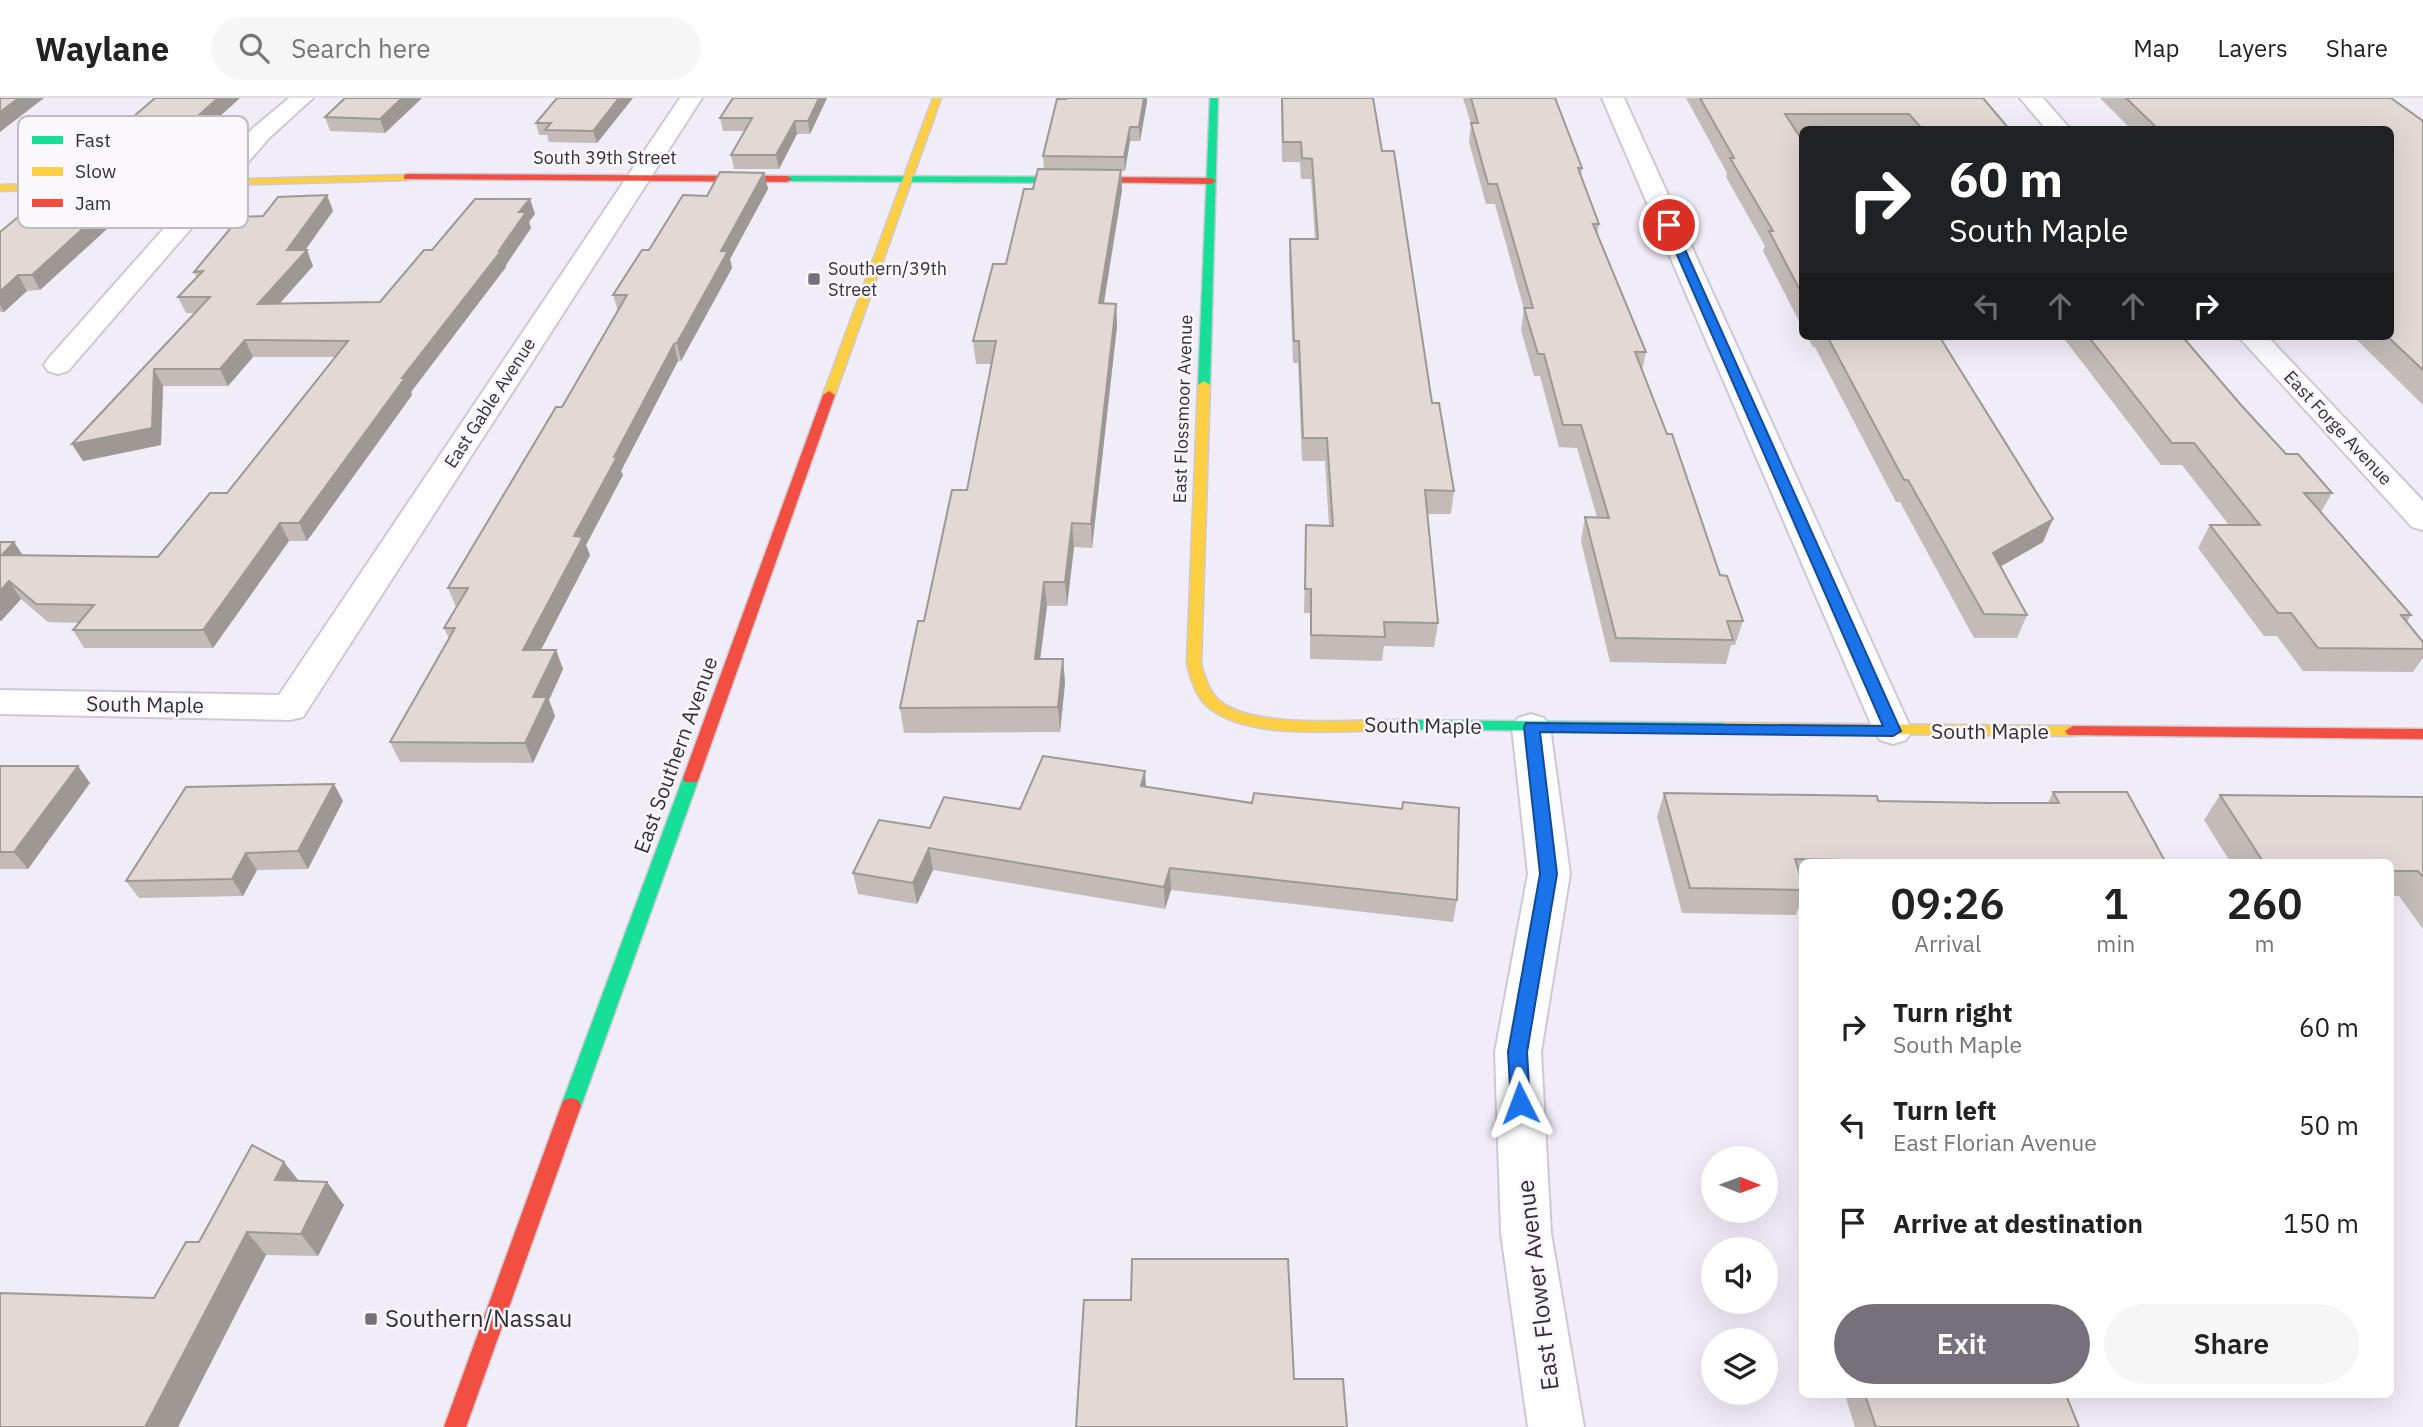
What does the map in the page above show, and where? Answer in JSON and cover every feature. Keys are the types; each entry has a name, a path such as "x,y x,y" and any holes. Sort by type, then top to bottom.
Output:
{"street":[{"path":"248,148 302,98"},
{"name":"East Gable Avenue","path":"290,708 691,98"},
{"name":"East Southern Avenue","path":"455,1427 937,98"},
{"name":"East Flossmoor Avenue","path":"1214,98 1194,664 1197,682 1205,698 1222,711"},
{"path":"1613,98 1893,731"},
{"path":"2031,98 2056,126"},
{"name":"South 39th Street","path":"248,180 398,177 1211,181"},
{"name":"South 39th Street","path":"0,188 18,187"},
{"path":"58,365 177,228"},
{"name":"East Forge Avenue","path":"2256,340 2423,520"},
{"name":"South Maple","path":"0,702 290,708"},
{"name":"South Maple","path":"1222,711 1245,719 1295,724 2423,734"},
{"name":"East Flower Avenue","path":"1531,727 1549,874 1518,1052 1526,1233 1556,1427"}],"building":[{"path":"0,98 19,98 0,112"},
{"path":"155,98 218,98 198,116 134,116"},
{"path":"345,98 402,98 380,119 325,117"},
{"path":"557,98 619,98 593,131 545,130 551,123 536,123"},
{"path":"733,98 819,98 808,121 795,121 776,155 731,155 752,118 720,118"},
{"path":"1144,98 1139,127 1130,127 1124,157 1043,156 1057,99"},
{"path":"1282,98 1373,98 1382,151 1394,151 1432,403 1439,403 1454,491 1425,490 1438,623 1384,622 1385,637 1311,635 1311,589 1305,589 1306,525 1333,526 1327,438 1303,438 1299,341 1294,341 1290,239 1318,239 1312,159 1302,158 1301,142 1283,142"},
{"path":"1471,98 1555,98 1582,168 1578,168 1599,224 1593,224 1646,352 1635,352 1667,434 1672,434 1720,575 1727,576 1743,621 1727,621 1733,640 1616,638 1585,517 1609,518 1581,425 1563,425 1544,354 1538,354 1524,308 1533,308 1497,184 1488,184 1471,123 1478,123"},
{"path":"1700,98 1983,98 2007,126 1920,126 1909,114 1785,114 1799,135 1799,288 1769,231 1773,231 1730,158 1734,158"},
{"path":"2126,98 2391,98 2423,121 2423,370 2391,340 2394,340 2394,126 2155,126"},
{"path":"1038,169 1121,170 1099,303 1116,304 1091,524 1072,523 1065,582 1044,582 1035,659 1063,659 1058,707 900,708 918,621 924,621 952,490 967,490 996,341 973,341 993,264 1006,264 1024,189 1033,189"},
{"path":"720,172 764,173 721,251 728,251 674,344 574,536 583,537 523,650 556,650 533,697 547,697 525,743 390,742 455,628 444,628 468,588 448,588 556,407 562,407 627,295 613,295 642,250 649,250 683,195 707,196"},
{"path":"327,195 287,250 307,250 258,304 380,302 424,250 432,250 475,199 530,199 519,212 526,212 501,251 402,378 405,378 299,523 280,523 203,630 73,630 94,605 36,604 9,581 0,591 0,542 14,542 2,555 158,557 210,493 227,493 348,341 245,340 220,369 154,369 152,428 72,444 210,297 178,297 203,271 194,272 231,228 248,228 248,217 263,216 278,197"},
{"path":"18,217 18,228 84,228 32,275 18,275 0,292 0,232"},
{"path":"1829,340 1941,340 2053,519 1993,553 2027,615 1984,614 1908,480 1904,480"},
{"path":"2091,340 2185,340 2286,454 2298,454 2332,493 2304,493 2411,615 2401,615 2423,642 2423,649 2318,648 2291,613 2278,613 2210,525 2260,525 2194,443 2172,443"},
{"path":"1043,756 1145,771 1141,786 1252,803 1254,793 1402,809 1403,802 1459,808 1457,900 1170,868 1164,887 929,848 913,883 853,873 879,820 930,828 944,797 1020,809"},
{"path":"0,766 78,766 14,852 0,852"},
{"path":"334,784 298,851 246,853 232,879 126,881 186,787"},
{"path":"2053,792 2127,792 2164,859 1795,859 1799,872 1799,890 1690,888 1664,793 1877,796 1878,801 2059,803"},
{"path":"2220,795 2423,797 2423,877 2418,871 2394,871 2394,859 2261,859"},
{"path":"252,1145 284,1162 275,1180 327,1182 301,1234 247,1232 145,1427 0,1427 0,1293 154,1298 186,1242 199,1242"},
{"path":"1132,1259 1288,1259 1294,1379 1343,1379 1347,1427 1076,1427 1084,1300 1131,1300"},
{"path":"1866,1398 2067,1398 2079,1427 1876,1427"}],"traffic: fast":[{"path":"1204,385 1214,98"},
{"path":"787,179 1093,180"},
{"path":"1396,725 1724,728"},
{"path":"571,1106 691,778"}],"traffic: slow":[{"path":"829,395 937,98"},
{"path":"248,181 407,177"},
{"path":"0,188 18,188"},
{"path":"1204,385 1194,664 1204,692 1211,702 1231,715 1252,720 1302,726 1396,725"},
{"path":"1724,728 2073,731"}],"traffic: jam":[{"path":"407,177 787,179"},
{"path":"1093,180 1211,181"},
{"path":"691,778 829,395"},
{"path":"2073,731 2423,734"},
{"path":"455,1427 571,1106"}],"place":[{"name":"Southern/39th Street","path":"814,279"},
{"name":"Southern/Nassau","path":"371,1319"}],"route":[{"path":"1520,1103 1518,1052 1549,874 1531,727 1893,731 1669,225"}]}
